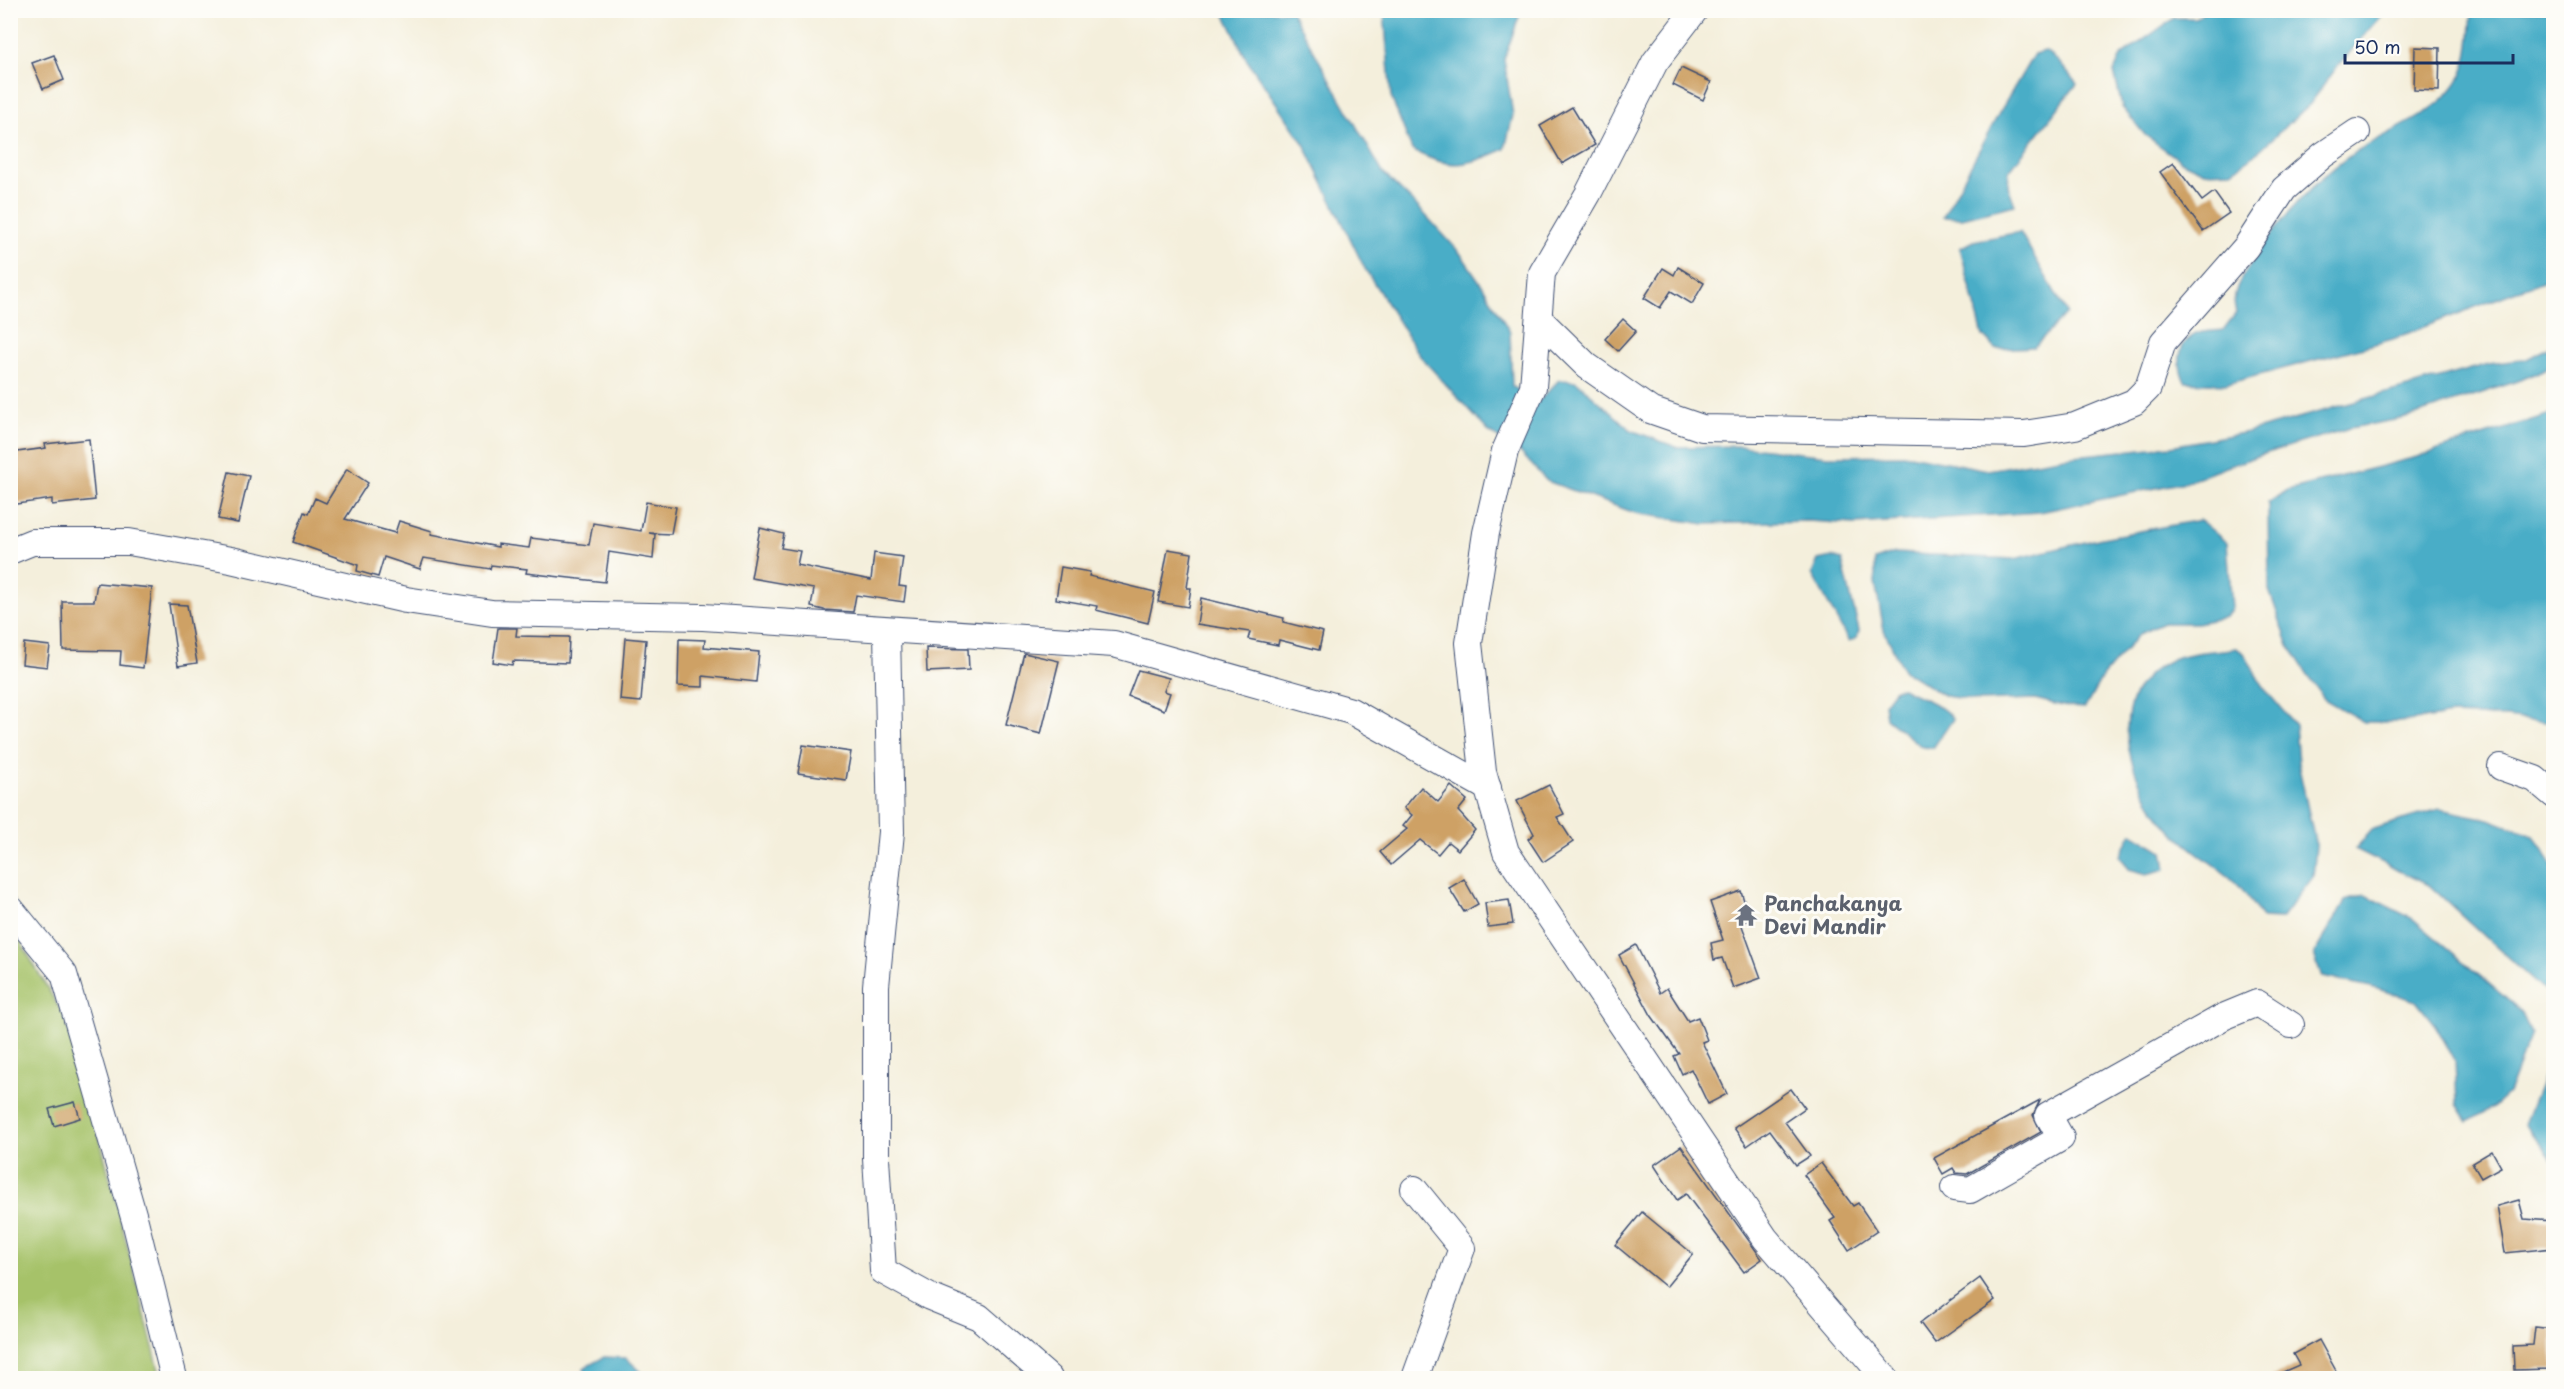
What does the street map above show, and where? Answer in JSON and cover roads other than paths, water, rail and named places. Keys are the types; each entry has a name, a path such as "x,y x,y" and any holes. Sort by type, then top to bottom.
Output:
{"street":[{"path":"1695,10 1655,62 1588,194 1542,273 1533,387 1504,451 1486,533 1470,643 1483,772 1506,852 1765,1238 1885,1378"},
{"path":"1540,320 1587,366 1650,410 1702,428 2024,434 2075,426 2134,402 2148,388 2163,342 2246,247 2284,189 2323,155 2357,132"},
{"path":"10,551 32,542 129,542 231,560 406,600 492,613 703,617 887,631 1114,644 1352,711 1488,788"},
{"path":"887,631 891,832 876,986 876,1158 883,1271 930,1298 979,1317 1049,1378"},
{"path":"2501,767 2535,779 2553,795"},
{"path":"10,908 64,974 135,1221 174,1378"},
{"path":"1954,1188 1970,1190 2061,1138 2048,1115 2223,1017 2257,1003 2291,1025"},
{"path":"1414,1189 1462,1248 1415,1378"}],"water":[{"path":"1223,11 1291,11 1383,173 1460,253 1510,332 1512,386 1538,402 1559,380 1576,381 1631,430 1676,447 1740,446 1828,456 1910,455 1988,470 2065,457 2171,446 2248,432 2489,364 2527,359 2553,345 2553,365 2521,380 2406,418 2350,428 2260,455 2185,482 2040,512 1855,524 1808,521 1705,524 1635,513 1547,481 1521,453 1488,431 1420,356 1365,269 1304,144 1247,60"},
{"path":"1384,11 1521,11 1504,59 1513,115 1505,149 1459,164 1438,161 1412,150 1391,97"},
{"path":"2207,11 2386,11 2337,67 2310,104 2250,159 2232,171 2204,172 2181,161 2145,135 2122,107 2114,72 2121,56 2174,18 2195,18"},
{"path":"2472,11 2553,11 2553,277 2393,339 2226,384 2185,382 2180,361 2182,348 2191,337 2199,333 2223,330 2236,313 2234,297 2243,276 2266,241 2301,199 2342,162 2435,106 2455,86 2464,69 2470,40"},
{"path":"2045,51 2058,61 2077,84 2009,171 2008,186 2015,205 1962,218 1943,217 2034,54"},
{"path":"2020,232 2067,313 2034,347 1996,349 1983,336 1960,248 1973,241"},
{"path":"2553,413 2553,723 2507,717 2452,715 2399,722 2364,722 2324,699 2289,646 2269,590 2268,503 2288,490 2417,457"},
{"path":"2200,520 2227,543 2232,608 2226,617 2197,623 2163,623 2139,634 2103,676 2085,708 2067,707 2035,699 1979,701 1945,696 1903,670 1884,630 1875,583 1875,560 1895,553 2014,559 2102,538"},
{"path":"1832,557 1842,560 1859,630 1857,638 1849,642 1812,574 1818,560"},
{"path":"2236,648 2244,653 2263,687 2295,725 2298,763 2316,846 2313,877 2281,919 2262,918 2234,881 2170,829 2155,810 2142,787 2133,764 2128,739 2128,715 2135,693 2150,674 2180,656"},
{"path":"1902,688 1936,705 1953,719 1933,748 1922,747 1886,718 1884,704 1895,689"},
{"path":"2439,809 2489,819 2534,836 2553,866 2553,999 2430,886 2355,849 2373,829"},
{"path":"2132,833 2163,851 2166,869 2147,874 2129,869 2120,856"},
{"path":"2365,895 2413,919 2522,1012 2531,1034 2508,1093 2493,1107 2468,1122 2457,1104 2455,1060 2435,1025 2416,1001 2371,987 2322,977 2314,954 2345,901"},
{"path":"2553,1067 2553,1160 2524,1124 2543,1077"},
{"path":"604,1357 626,1358 648,1378 586,1378 584,1368"}],"place":[{"name":"Panchakanya Devi Mandir","path":"1746,915"}]}
